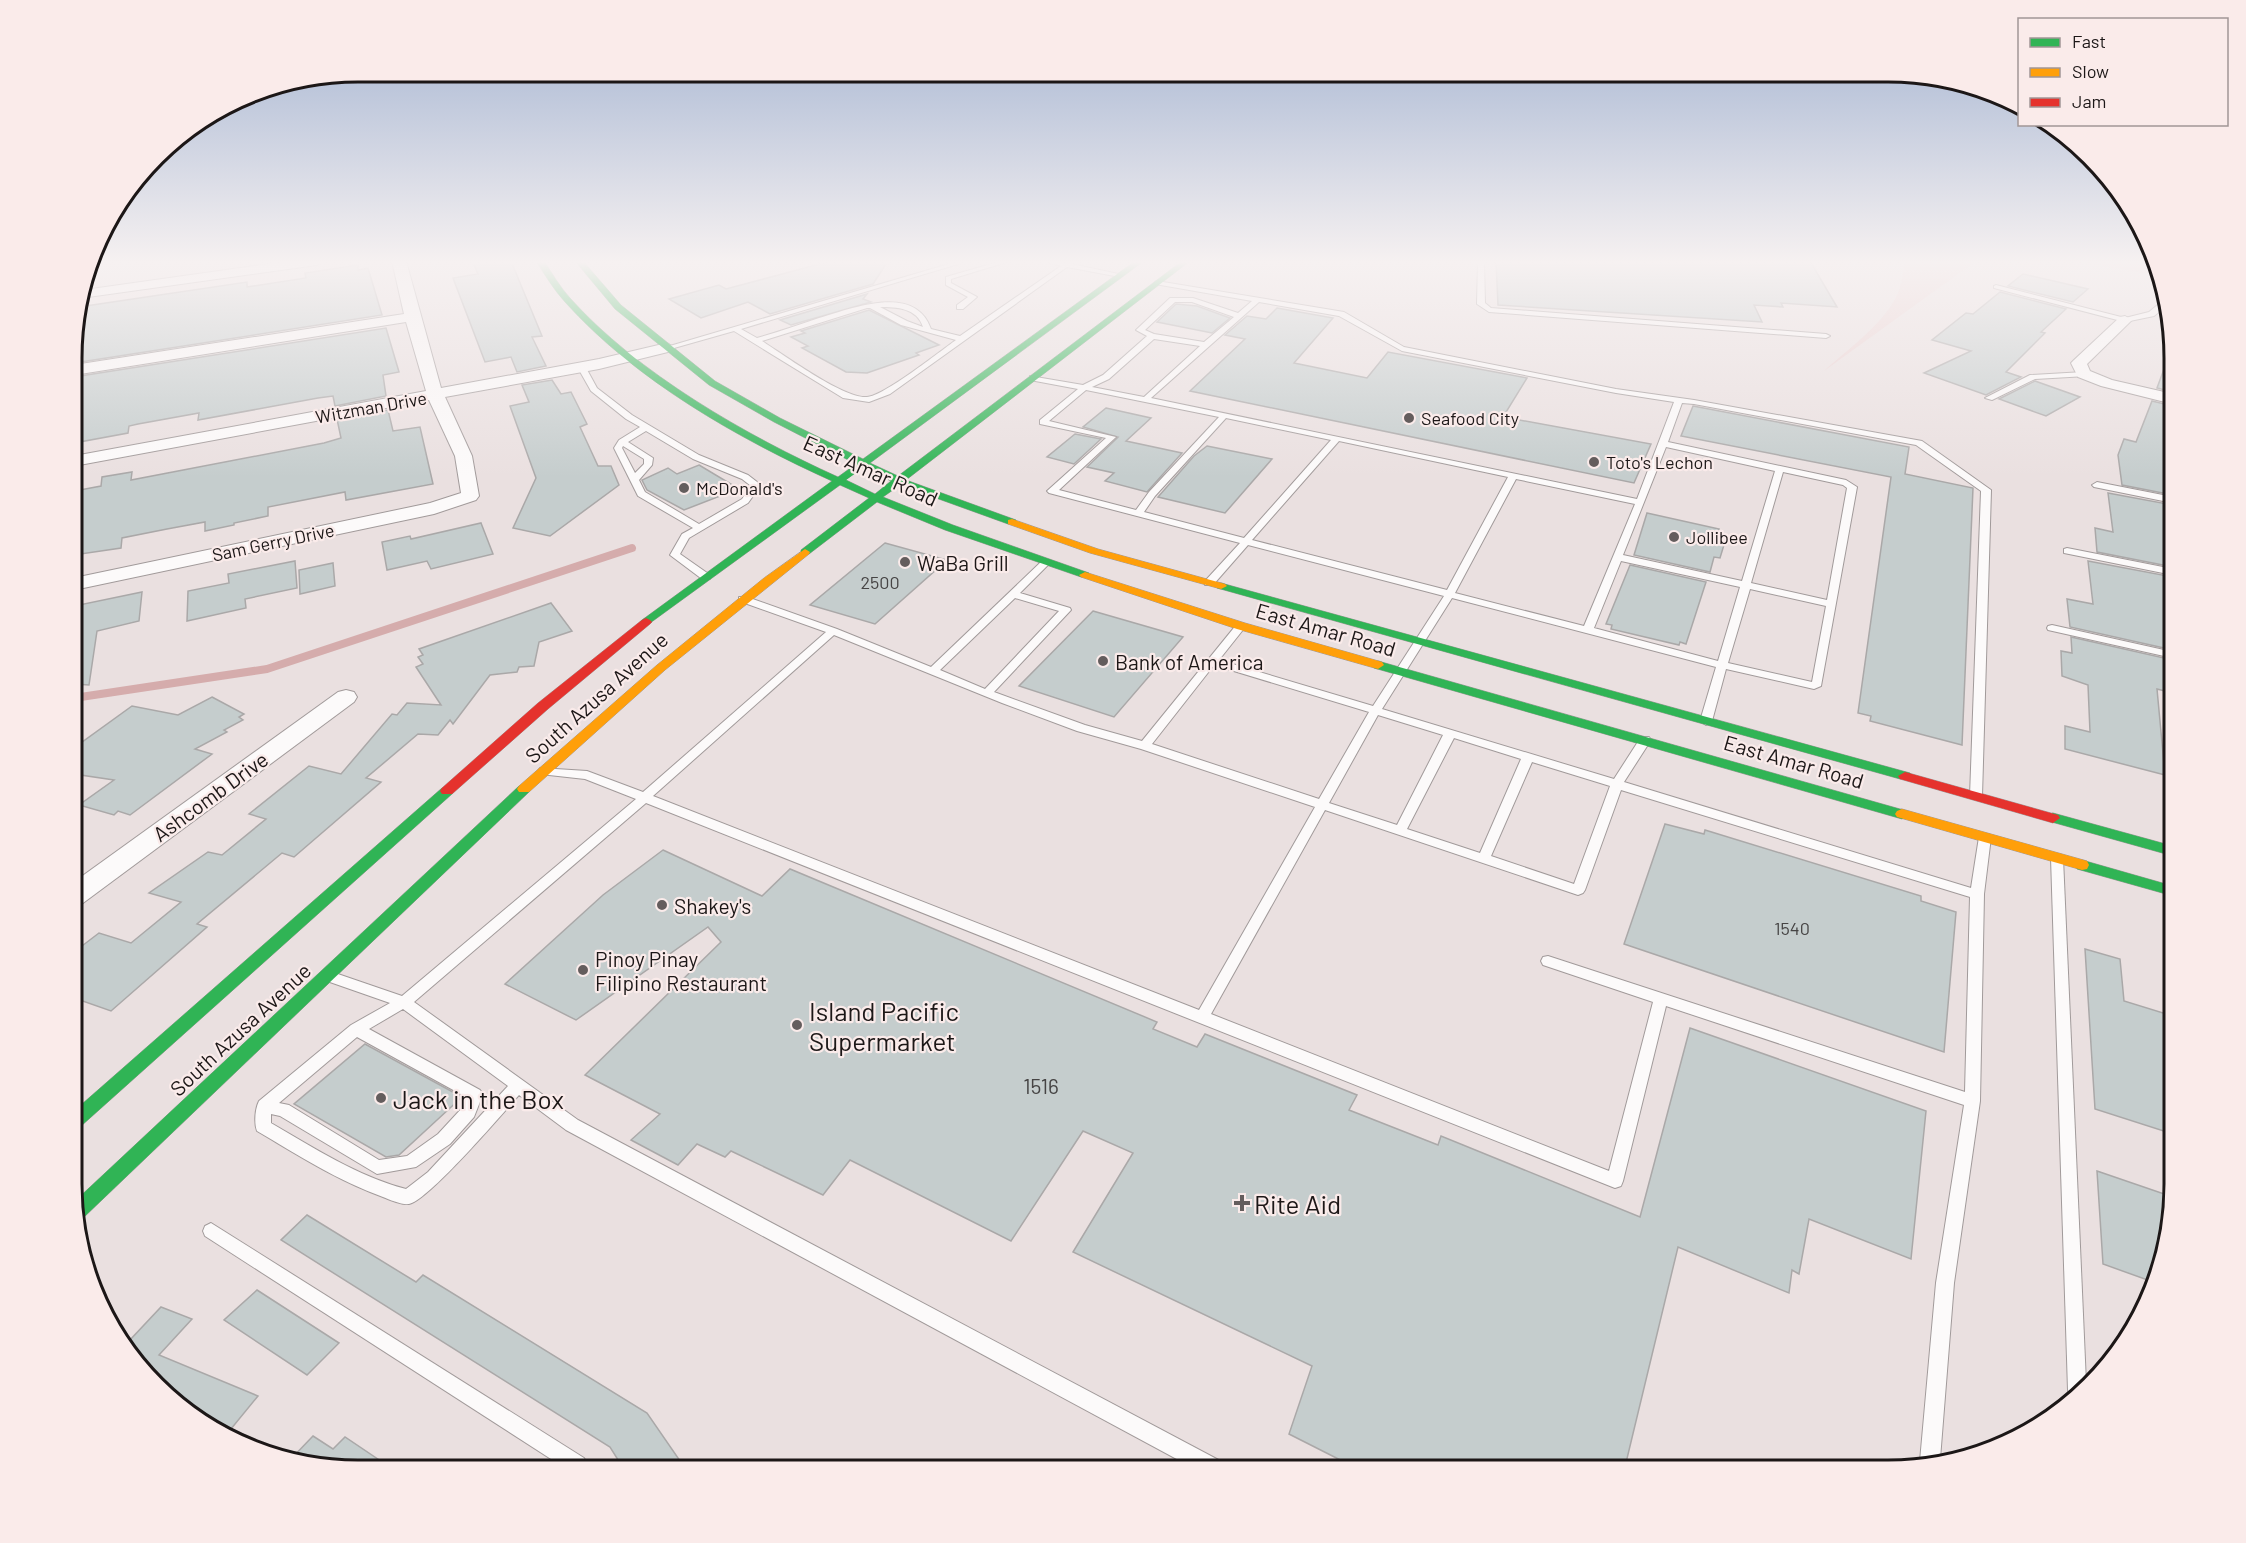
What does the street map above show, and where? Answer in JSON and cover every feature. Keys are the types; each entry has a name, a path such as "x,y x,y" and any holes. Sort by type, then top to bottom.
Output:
{"main road":[{"name":"East Amar Road","path":"603,333 659,381 703,410 837,480 1046,562 1241,626 2164,888"},
{"name":"East Amar Road","path":"649,333 712,383 777,420 899,481 1094,551 2164,848"},
{"name":"South Azusa Avenue","path":"82,1115 497,753 543,705 706,576 1040,333"},
{"name":"South Azusa Avenue","path":"83,1205 327,975 538,769 743,599 1092,333"}],"street":[{"path":"82,369 310,333"},
{"path":"417,333 436,395"},
{"path":"2111,333 2079,363 2084,374 2107,383 2164,397"},
{"name":"Witzman Drive","path":"82,460 582,368 667,348"},
{"name":"Sam Gerry Drive","path":"82,582 434,508 470,496 471,475 436,395"},
{"name":"Ashcomb Drive","path":"82,886 346,697"}],"lane":[{"path":"667,348 718,333"},
{"path":"743,333 846,396 869,400 887,392 971,333"},
{"path":"756,341 782,333"},
{"path":"933,333 963,339"},
{"path":"1146,333 1206,345"},
{"path":"1146,399 1220,333"},
{"path":"1373,333 1402,349 1616,391 1694,402 1919,443 1986,490 1976,796"},
{"path":"1788,333 1827,336"},
{"path":"1152,336 1106,377 1084,388 1043,422 1112,437 1052,491 1449,596 1814,686 1817,684 1852,487 1846,483 1663,444"},
{"path":"582,368 594,389 646,427 696,457 745,477 756,485 745,501 685,536 675,555 706,576"},
{"path":"1989,398 2033,377 2084,374"},
{"path":"1033,378 1225,415 1640,502"},
{"path":"1588,630 1679,400"},
{"path":"1138,513 1152,494 1225,415"},
{"path":"646,427 622,442 618,448 641,494 700,528"},
{"path":"1209,584 1337,438"},
{"path":"622,442 649,458 648,465 634,480"},
{"path":"1706,721 1780,469"},
{"path":"1202,1017 1374,715 1449,596 1513,476"},
{"path":"2097,485 2164,498"},
{"path":"2067,550 2164,570"},
{"path":"1618,557 1831,604"},
{"path":"933,671 1046,562"},
{"path":"987,693 1066,610 1012,594"},
{"path":"743,599 833,631 1081,728 1578,890 1617,784 1645,740"},
{"path":"1145,747 1241,626"},
{"path":"2052,628 2164,653"},
{"path":"518,1086 434,1177 408,1197 386,1192 342,1172 263,1126 264,1106 356,1029 404,1002 644,798 833,631"},
{"path":"1212,661 1374,715 1528,757 1977,894"},
{"path":"1400,831 1450,734"},
{"path":"1484,858 1528,757"},
{"path":"538,769 586,775 1615,1181 1661,999"},
{"path":"1930,1457 1945,1283 1972,1101 1977,894 1985,837"},
{"path":"2056,858 2077,1386"},
{"path":"1548,961 1972,1101"},
{"path":"327,975 404,1002 572,1125 1198,1460"},
{"path":"264,1106 284,1110 377,1167 410,1162 444,1139 468,1112 475,1094 356,1029"},
{"path":"211,1232 570,1460"}],"shaded area":[{"path":"1876,333 1824,371 1865,335"}],"building":[{"path":"84,333 266,333 82,362"},
{"path":"354,333 387,333 399,372 383,375 386,396 335,406 333,396 198,420 199,413 129,426 128,433 82,442 82,376"},
{"path":"474,333 541,333 542,336 532,337 546,366 517,372 511,357 485,362"},
{"path":"805,333 915,333 939,345 916,353 919,355 867,373 846,372 802,348 808,346 791,337"},
{"path":"1227,333 1320,333 1294,363 1367,378 1388,352 1527,378 1503,417 1651,444 1634,483 1190,391 1245,339 1225,335"},
{"path":"1941,333 2045,333 2006,372 2021,377 1986,395 1924,373 1971,351 1932,340"},
{"path":"2164,369 2164,390 2157,388"},
{"path":"552,380 561,394 571,392 587,424 580,427 598,466 611,466 619,485 550,536 513,528 536,478 510,406 529,402 522,385"},
{"path":"2035,381 2080,397 2046,416 1999,399"},
{"path":"2152,401 2164,404 2164,493 2122,485 2118,455 2124,439 2136,442"},
{"path":"1693,406 1909,447 1905,474 1973,488 1962,745 1870,721 1871,716 1858,713 1891,477 1681,436"},
{"path":"1106,408 1151,418 1126,441 1182,453 1147,492 1105,481 1114,473 1087,467 1118,437 1083,427"},
{"path":"388,410 393,431 420,427 433,484 346,500 345,492 268,507 268,516 234,523 234,525 205,531 205,522 167,529 122,538 121,548 82,554 82,490 101,486 102,477 132,472 131,480 324,443 341,438 337,419"},
{"path":"1075,434 1101,439 1074,464 1047,457"},
{"path":"1207,446 1272,459 1225,513 1158,497 1194,456"},
{"path":"699,465 736,487 731,489 733,491 684,510 647,490 642,480 668,468 677,474"},
{"path":"2108,493 2164,503 2164,565 2097,552 2095,528 2113,532"},
{"path":"1647,513 1719,529 1717,533 1727,535 1720,558 1714,557 1710,572 1634,555"},
{"path":"481,523 493,554 431,569 427,561 387,570 382,542 410,536 411,539"},
{"path":"885,543 947,560 875,624 810,605"},
{"path":"295,561 297,588 245,599 246,608 187,621 188,591 229,583 228,574"},
{"path":"2088,561 2164,575 2164,648 2070,627 2067,599 2093,604"},
{"path":"333,563 335,586 300,594 299,570"},
{"path":"1630,565 1706,582 1686,644 1680,642 1679,645 1611,629 1612,625 1606,624"},
{"path":"142,592 139,621 97,631 89,685 82,685 82,604"},
{"path":"551,603 572,631 539,642 534,666 519,667 517,672 490,675 453,724 450,720 438,735 418,734 366,778 381,782 294,857 282,853 197,924 207,927 111,1011 82,1001 82,946 99,933 131,943 181,902 149,893 208,852 222,855 266,819 249,814 309,766 341,774 392,714 397,715 407,703 441,705 416,667 423,664 418,657 423,655 419,649"},
{"name":"Bank of America","path":"1093,611 1183,637 1114,717 1019,686"},
{"path":"2071,637 2164,658 2164,691 2157,689 2164,775 2065,749 2065,726 2090,732 2088,685 2062,676 2061,651 2072,653"},
{"path":"212,697 244,714 239,717 243,720 224,730 227,732 195,749 212,754 130,815 118,811 114,815 82,806 82,803 114,780 82,775 82,742 132,706 178,715"},
{"path":"1665,824 1704,834 1705,830 1921,896 1921,901 1956,912 1944,1052 1624,944"},
{"path":"663,850 762,896 790,869 1157,1022 1153,1029 1197,1047 1205,1034 1357,1095 1349,1110 1438,1145 1441,1136 1640,1217 1690,1028 1926,1111 1911,1259 1809,1219 1799,1274 1792,1270 1789,1293 1678,1247 1627,1460 1340,1460 1289,1434 1312,1366 1073,1252 1133,1153 1083,1131 1011,1241 850,1160 823,1195 731,1151 725,1157 697,1144 678,1165 631,1140 660,1114 585,1075 721,942 708,927 576,1020 505,984 603,895"},
{"path":"2085,949 2120,959 2124,1001 2164,1013 2164,1131 2095,1109"},
{"name":"Jack in the Box","path":"365,1044 462,1097 399,1155 386,1157 294,1104"},
{"path":"2097,1171 2164,1194 2158,1239 2147,1280 2103,1264"},
{"path":"307,1215 416,1282 423,1275 647,1413 679,1460 618,1460 610,1447 281,1240"},
{"path":"257,1290 339,1343 307,1375 224,1320"},
{"path":"161,1307 192,1319 159,1355 258,1396 231,1429 190,1404 176,1392 151,1367 130,1340"},
{"path":"313,1436 333,1449 345,1437 379,1460 340,1460 296,1453"}],"waterway":[{"path":"82,697 267,669 632,548"}],"traffic: fast":[{"path":"603,333 679,394 743,433 810,468 949,527 1085,575"},
{"path":"650,333 712,383 777,420 899,481 1012,522"},
{"path":"646,622 1041,333"},
{"path":"805,552 1092,333"},
{"path":"1221,586 1905,776"},
{"path":"1378,665 1902,814"},
{"path":"83,1205 524,789"},
{"path":"82,1115 447,791"},
{"path":"2053,818 2164,849"},
{"path":"2082,865 2164,888"}],"traffic: slow":[{"path":"1012,522 1094,551 1221,586"},
{"path":"524,789 661,667 805,552"},
{"path":"1085,575 1241,626 1378,665"},
{"path":"1902,814 2082,865"}],"traffic: jam":[{"path":"447,791 543,706 646,622"},
{"path":"1905,776 2053,818"}],"place":[{"name":"Seafood City","path":"1409,418"},
{"name":"Toto's Lechon","path":"1594,462"},
{"name":"McDonald's","path":"684,488"},
{"name":"Jollibee","path":"1674,537"},
{"name":"WaBa Grill","path":"905,562"},
{"name":"Bank of America","path":"1103,661"},
{"name":"Shakey's","path":"662,905"},
{"name":"Pinoy Pinay Filipino Restaurant","path":"583,970"},
{"name":"Island Pacific Supermarket","path":"797,1025"},
{"name":"Jack in the Box","path":"381,1098"},
{"name":"Rite Aid","path":"1242,1203"}]}
